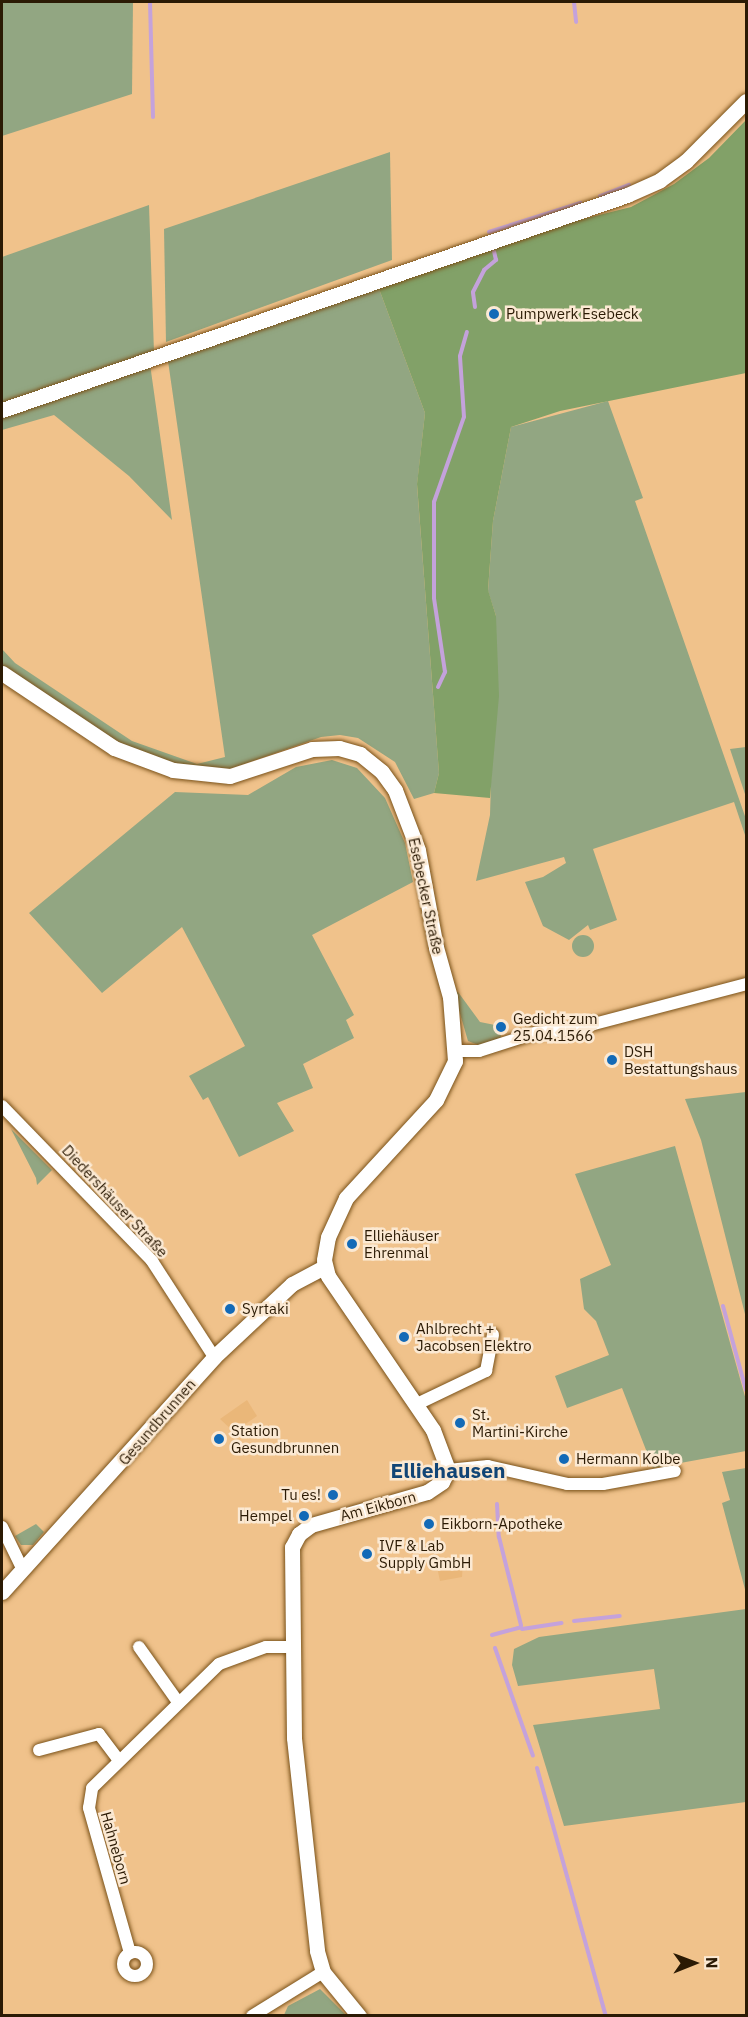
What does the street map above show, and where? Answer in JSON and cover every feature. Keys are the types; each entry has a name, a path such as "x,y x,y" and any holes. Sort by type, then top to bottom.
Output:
{"street":[{"path":"2,410 627,195 674,170 747,100"},
{"name":"Esebecker Straße","path":"2,673 114,748 173,770 210,776 237,775 312,749 328,747 347,749 368,759 395,790 418,850 436,947 450,997 456,1051"},
{"path":"675,1471 603,1484 567,1484 488,1466 448,1470 440,1443 324,1267 328,1237 346,1198 436,1100 451,1075 456,1051 480,1051 535,1033 575,1029 747,984"},
{"name":"Diedershäuser Straße","path":"2,1106 152,1261 214,1358"},
{"name":"Gesundbrunnen","path":"2,1592 214,1358 292,1284 324,1267"},
{"path":"415,1406 486,1371 493,1335"},
{"name":"Am Eikborn","path":"323,1972 297,1778 292,1647 292,1547 296,1537 314,1523 427,1492 442,1482 448,1470"},
{"path":"2,1527 24,1570"},
{"path":"139,1647 178,1702"},
{"name":"Hahneborn","path":"130,1953 89,1808 96,1781 210,1670 235,1655 266,1647 292,1647"},
{"path":"39,1750 99,1734 118,1759"},
{"path":"252,2016 272,2011 323,1972 359,2016"}],"shaded area":[{"path":"247,1400 257,1416 234,1432 220,1419"},
{"path":"463,1560 462,1577 440,1581 437,1567"}],"green space":[{"path":"2,2 133,2 132,94 2,136"},
{"path":"746,120 746,373 560,411 511,427 493,521 488,590 496,616 499,696 490,798 434,793 439,773 417,484 425,413 378,286 535,231 631,207 674,184 709,158"},
{"path":"390,152 392,260 166,342 164,229"},
{"path":"149,205 154,352 2,404 2,257"},
{"path":"378,286 425,413 417,485 439,773 434,793 414,799 395,762 358,738 340,735 321,737 227,770 185,767 130,750 2,666 2,649 15,663 132,741 197,764 225,757 168,361"},
{"path":"150,364 172,520 129,476 54,415 2,430 2,416"},
{"path":"608,401 643,498 635,501 746,819 746,838 734,802 593,849 617,920 590,930 588,925 569,940 543,926 525,882 543,877 566,863 564,857 476,881 490,815 496,616 488,591 493,521 511,427"},
{"path":"746,747 746,797 730,749"},
{"path":"332,760 357,768 385,798 405,843 413,882 312,935 354,1015 346,1020 354,1038 303,1064 313,1088 277,1103 294,1131 239,1157 208,1097 203,1100 189,1076 245,1046 182,927 102,993 29,913 175,792 248,795 296,767"},
{"path":"583,935 591,938 594,946 591,954 583,957 575,954 572,946 575,938"},
{"path":"458,992 480,1022 500,1026 501,1038 481,1046 468,1041 454,993"},
{"path":"746,1092 746,1318 701,1140 685,1099"},
{"path":"11,1129 52,1170 37,1185 36,1178"},
{"path":"675,1146 746,1400 746,1451 653,1468 622,1388 567,1408 555,1376 609,1355 596,1321 584,1309 580,1279 611,1265 575,1174"},
{"path":"746,1468 746,1593 722,1503 730,1500 722,1472"},
{"path":"36,1524 44,1532 33,1545 21,1545 15,1536"},
{"path":"746,1609 746,1802 564,1826 533,1725 660,1709 654,1669 518,1686 512,1665 514,1649 539,1637"},
{"path":"320,1989 346,2015 284,2015 288,2006"}],"waterway":[{"path":"150,2 153,117"},
{"path":"574,2 576,22"},
{"path":"600,196 629,185"},
{"path":"489,232 580,203"},
{"path":"475,307 473,292 484,270 496,260 494,251"},
{"path":"438,687 445,672 434,598 434,502 464,417 460,356 467,332"},
{"path":"723,1306 746,1390"},
{"path":"497,1504 499,1537 521,1625"},
{"path":"574,1621 620,1616"},
{"path":"522,1629 562,1623"},
{"path":"492,1635 521,1627"},
{"path":"495,1648 533,1756"},
{"path":"537,1768 606,2016"}],"place":[{"name":"Pumpwerk Esebeck","path":"494,314"},
{"name":"Gedicht zum 25.04.1566","path":"501,1027"},
{"name":"DSH Bestattungshaus","path":"612,1060"},
{"name":"Elliehäuser Ehrenmal","path":"352,1244"},
{"name":"Syrtaki","path":"230,1309"},
{"name":"Ahlbrecht + Jacobsen Elektro","path":"404,1337"},
{"name":"St. Martini-Kirche","path":"460,1423"},
{"name":"Station Gesundbrunnen","path":"219,1439"},
{"name":"Hermann Kolbe","path":"564,1459"},
{"name":"Tu es!","path":"333,1495"},
{"name":"Hempel","path":"304,1516"},
{"name":"Eikborn-Apotheke","path":"429,1524"},
{"name":"IVF & Lab Supply GmbH","path":"367,1554"}],"district":[{"name":"Elliehausen","path":"448,1470"}]}
